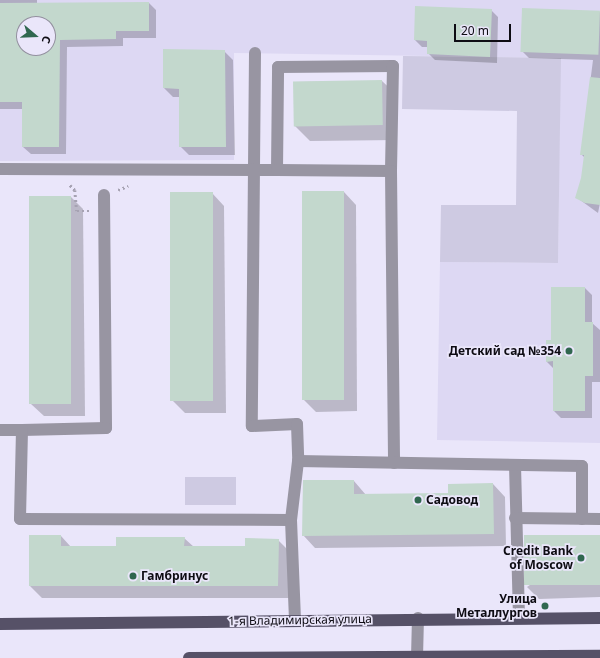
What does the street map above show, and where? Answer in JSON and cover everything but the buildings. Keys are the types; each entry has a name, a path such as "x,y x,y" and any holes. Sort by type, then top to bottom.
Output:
{"main road":[{"name":"1-я Владимирская улица","path":"0,624 418,618 600,618"},
{"path":"188,658 600,656"}],"street":[{"path":"255,53 252,426 297,424 298,461 290,520 295,620"},
{"path":"277,170 278,67 393,66 391,171 394,463"},
{"path":"0,169 391,171"},
{"path":"0,430 106,428 104,195"},
{"path":"22,430 20,519 290,520"},
{"path":"298,461 582,466 582,519"},
{"path":"514,465 519,618"},
{"path":"515,518 600,519"},
{"path":"417,657 418,618"}],"path":[{"path":"54,170 75,190 77,211 104,211"}],"shaded area":[{"path":"0,0 600,0 600,443 437,440 440,262 558,263 560,58 234,53 234,160 0,161"},
{"path":"403,56 561,58 558,263 440,262 441,205 516,205 517,111 402,109"},
{"path":"185,477 236,477 236,505 185,505"}],"place":[{"name":"Детский сад №354","path":"569,351"},
{"name":"Садовод","path":"418,500"},
{"name":"Credit Bank of Moscow","path":"581,558"},
{"name":"Гамбринус","path":"133,576"},
{"name":"Улица Металлургов","path":"545,606"}]}
